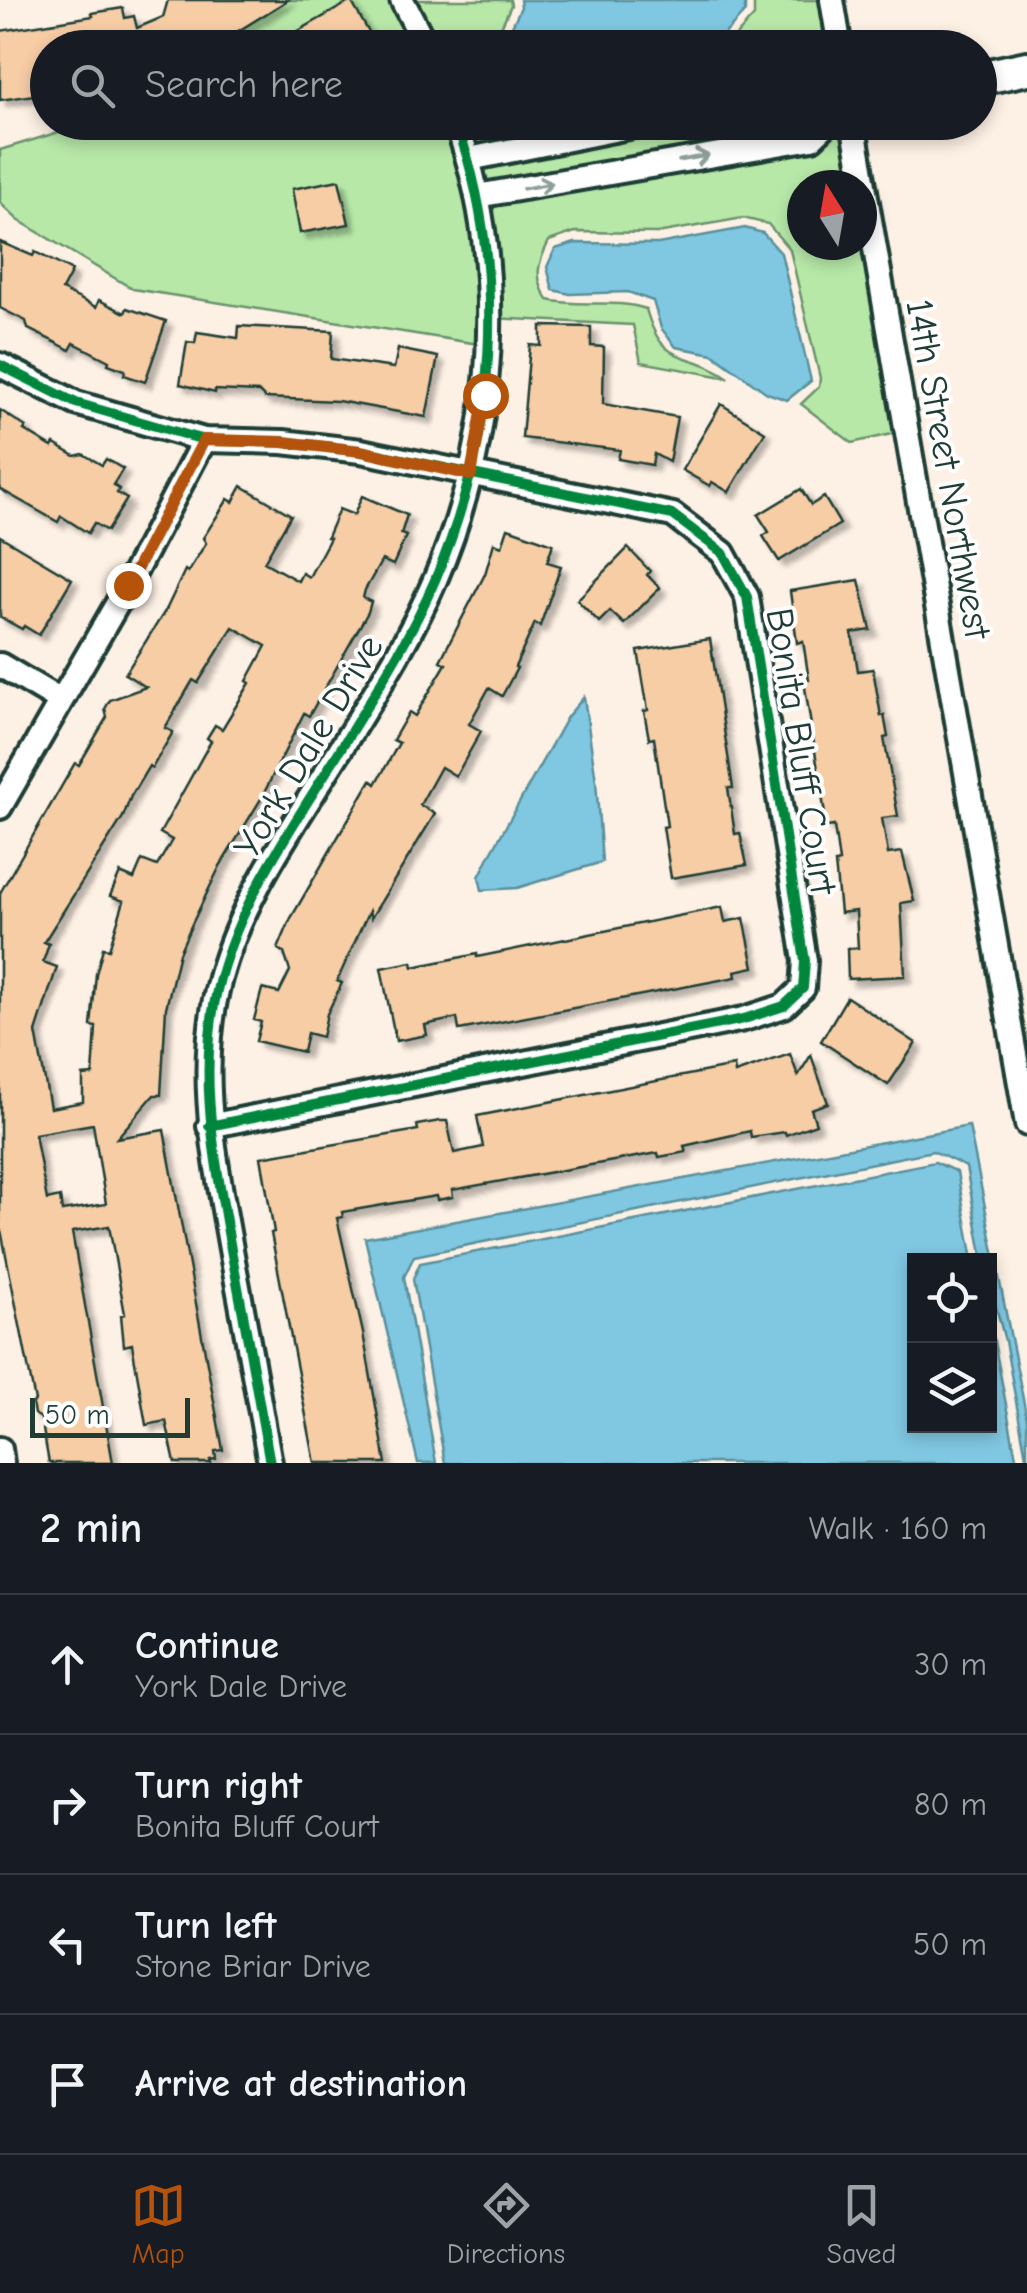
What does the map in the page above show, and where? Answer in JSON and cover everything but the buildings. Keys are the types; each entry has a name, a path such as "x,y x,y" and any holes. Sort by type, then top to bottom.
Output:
{"street":[{"path":"402,0 417,30"},
{"path":"832,0 837,30"},
{"path":"997,74 1027,68"},
{"name":"York Dale Drive","path":"270,1463 209,1126 207,1050 220,978 241,923 276,855 401,652 436,578 471,475 485,395 490,289 478,196 462,140"},
{"path":"469,159 563,140"},
{"path":"478,196 800,140"},
{"name":"14th Street Northwest","path":"856,140 1027,1124"},
{"name":"Bonita Bluff Court","path":"0,365 76,403 204,440 283,442 361,451 673,515 722,553 747,597 805,961 802,988 784,1006 744,1020 209,1126"},
{"path":"0,806 128,585 204,440"},
{"path":"0,665 59,700"},
{"path":"0,1449 2,1463"}],"green space":[{"path":"224,0 510,0 511,5 500,30 239,30"},
{"path":"754,0 821,0 826,30 741,30 754,16"},
{"path":"33,140 577,140 579,150 630,140 727,140 585,165 590,190 814,150 826,140 845,140 850,170 787,170 787,246 768,224 743,218 657,233 575,232 549,241 539,277 548,300 646,309 660,341 669,350 729,378 641,362 633,325 493,318 485,345 133,289 18,220 0,203 0,150"},
{"path":"792,260 866,260 896,433 852,443 801,404 819,387"}],"water":[{"path":"520,0 745,0 745,12 728,30 510,30 521,7"},
{"path":"745,228 763,233 781,253 811,381 787,400 767,393 713,354 676,347 661,328 653,301 628,292 570,294 553,290 547,267 555,249 575,243 658,244"},
{"path":"584,697 602,862 517,888 482,890 479,877 491,853 567,717"},
{"path":"969,1126 994,1253 982,1253 966,1167 933,1151 414,1256 404,1277 436,1463 418,1463 365,1238"},
{"path":"935,1162 957,1172 972,1253 907,1253 907,1433 997,1433 997,1357 1017,1463 445,1463 413,1279 420,1263"},
{"path":"997,1267 1027,1419 1027,1462 997,1311"}],"cycle path":[{"path":"270,1463 215,1151 209,1082 213,1013 230,947 257,887 404,643 456,525 482,411 489,294 484,236 461,140"},
{"path":"0,365 76,403 204,440 283,442 361,451 673,515 723,553 747,597 805,961 803,988 784,1006 744,1019 209,1126"}],"route":[{"path":"128,585 204,440 283,442 361,451 471,475 485,395"}]}
